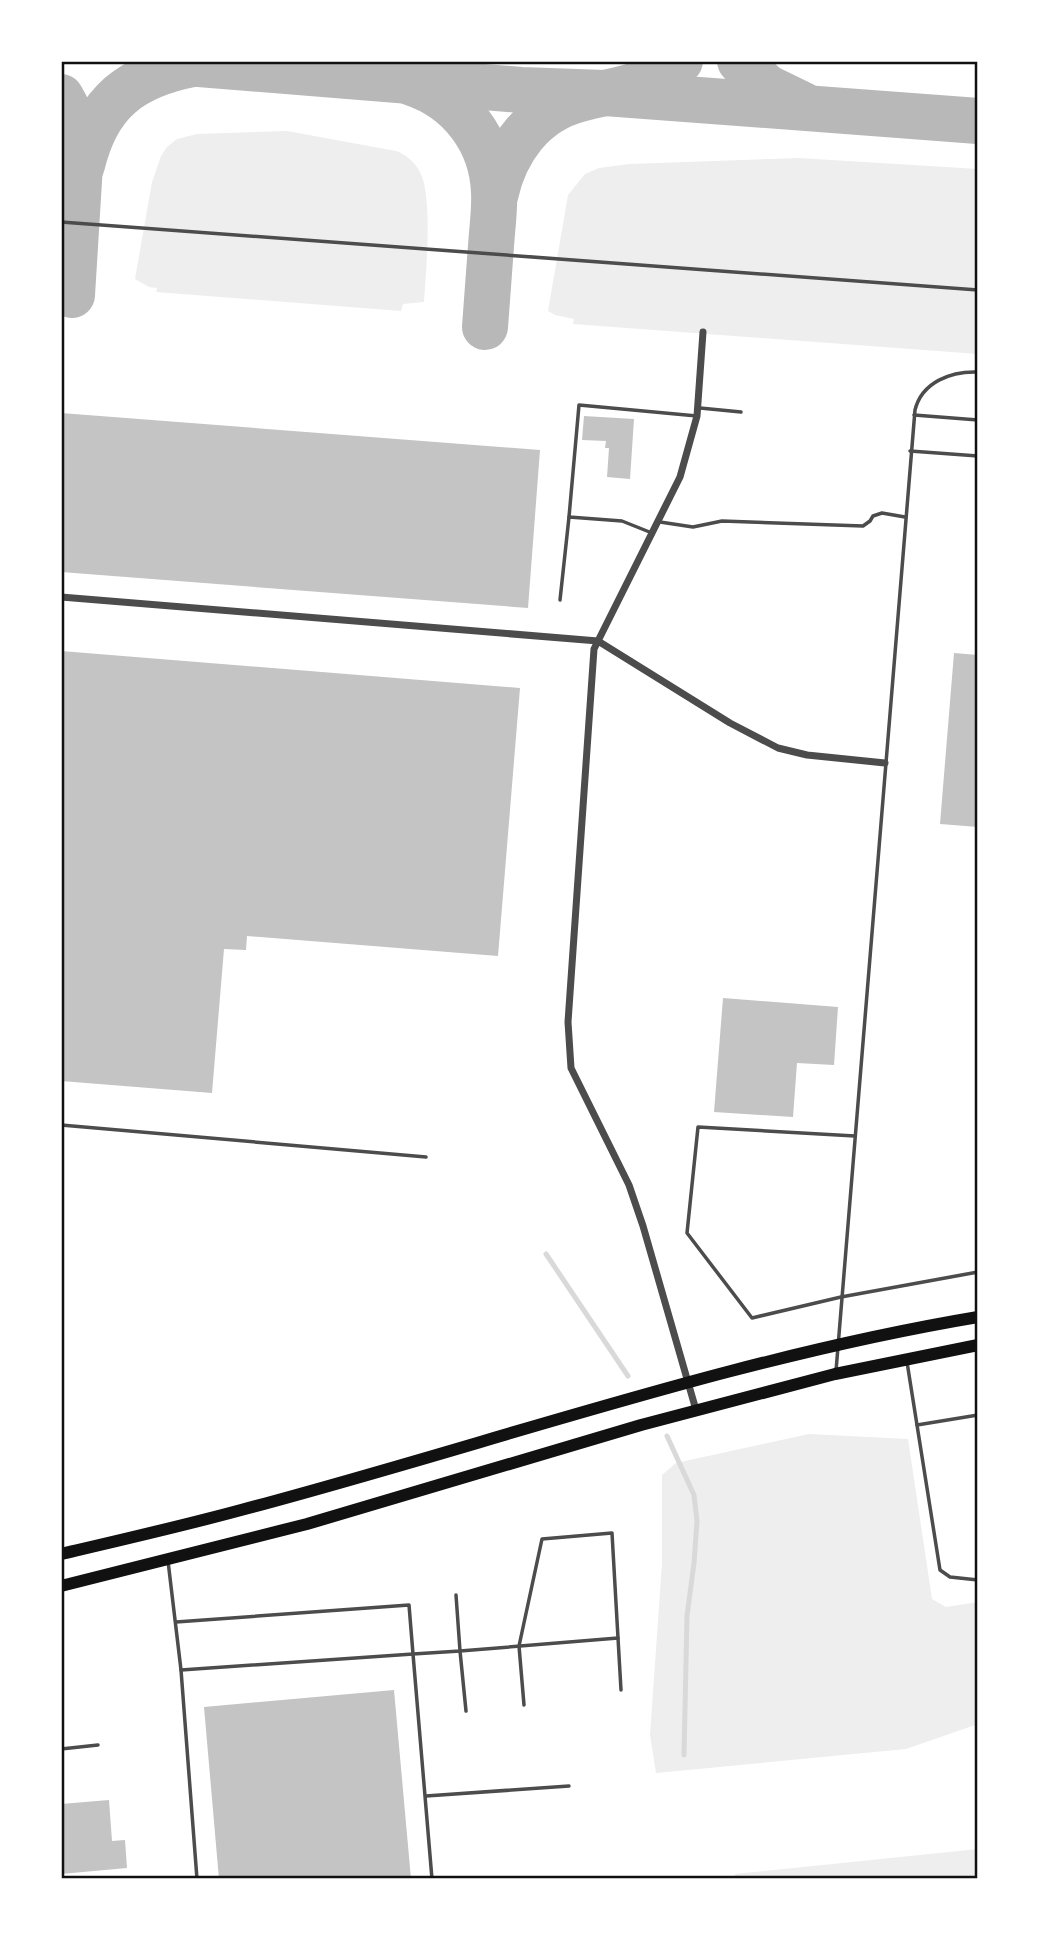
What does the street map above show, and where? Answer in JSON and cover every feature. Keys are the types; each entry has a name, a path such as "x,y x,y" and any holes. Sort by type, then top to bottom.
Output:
{"main road":[{"path":"61,1555 242,1510 688,1382 838,1343 978,1317"},
{"path":"61,1586 307,1524 696,1410 835,1374 978,1345"}],"street":[{"path":"696,1410 629,1185 571,1068 568,1022 594,649 680,477 697,412 703,332"},
{"path":"61,597 598,641 730,723 778,748 807,755 885,762"}],"lane":[{"path":"61,222 978,290"},
{"path":"835,1374 914,415 917,402 933,383 957,373 978,372"},
{"path":"560,600 579,405 741,412"},
{"path":"914,415 978,420"},
{"path":"910,451 978,456"},
{"path":"658,522 693,527 722,521 863,526 870,522 873,516 882,513 905,517"},
{"path":"569,517 622,521 652,533"},
{"path":"61,1125 426,1157"},
{"path":"855,1136 698,1127 687,1233 752,1318 842,1297 978,1272"},
{"path":"907,1359 940,1570 950,1577 978,1580"},
{"path":"917,1425 978,1416"},
{"path":"524,1705 519,1646 542,1539 612,1533 621,1690"},
{"path":"168,1559 181,1670 197,1879"},
{"path":"456,1595 466,1711"},
{"path":"176,1622 409,1605 432,1879"},
{"path":"181,1670 618,1638"},
{"path":"61,1749 98,1745"},
{"path":"426,1796 569,1786"}],"shaded area":[{"path":"287,131 396,151 415,165 424,183 426,198 428,235 424,302 403,304 401,311 156,292 157,288 149,287 135,279 152,182 167,147 177,139 197,134"},
{"path":"799,158 978,169 978,354 573,324 574,319 548,311 568,195 585,174 599,168 629,164"},
{"path":"809,1434 908,1439 932,1599 946,1607 978,1602 978,1724 906,1749 656,1773 650,1735 662,1563 662,1475 676,1463"},
{"path":"978,1849 978,1879 736,1879 735,1874"}],"building":[{"path":"61,413 540,450 528,608 61,572"},
{"path":"584,416 634,419 630,479 607,477 609,448 605,448 606,441 582,440"},
{"path":"61,651 520,688 498,956 247,936 246,950 224,949 212,1093 61,1081"},
{"path":"954,653 978,655 978,827 940,824"},
{"path":"723,998 838,1007 834,1065 797,1063 793,1117 714,1112"},
{"path":"394,1690 411,1879 219,1879 204,1707"},
{"path":"109,1800 112,1841 125,1840 127,1868 61,1874 61,1804"}],"waterway":[{"path":"546,1254 628,1376"},
{"path":"667,1436 694,1495 697,1521 687,1616 684,1755"}],"taxiway":[{"path":"162,61 521,90 605,93 978,121"},
{"path":"495,196 514,148 535,123 548,113 580,99 645,82 680,61"},
{"path":"740,61 766,87 803,105"},
{"path":"82,165 97,124 120,95 152,76 193,64"},
{"path":"412,83 429,90 459,111 480,139 487,156 492,173 494,213 485,327"},
{"path":"61,97 76,125 81,148 72,295"}]}
